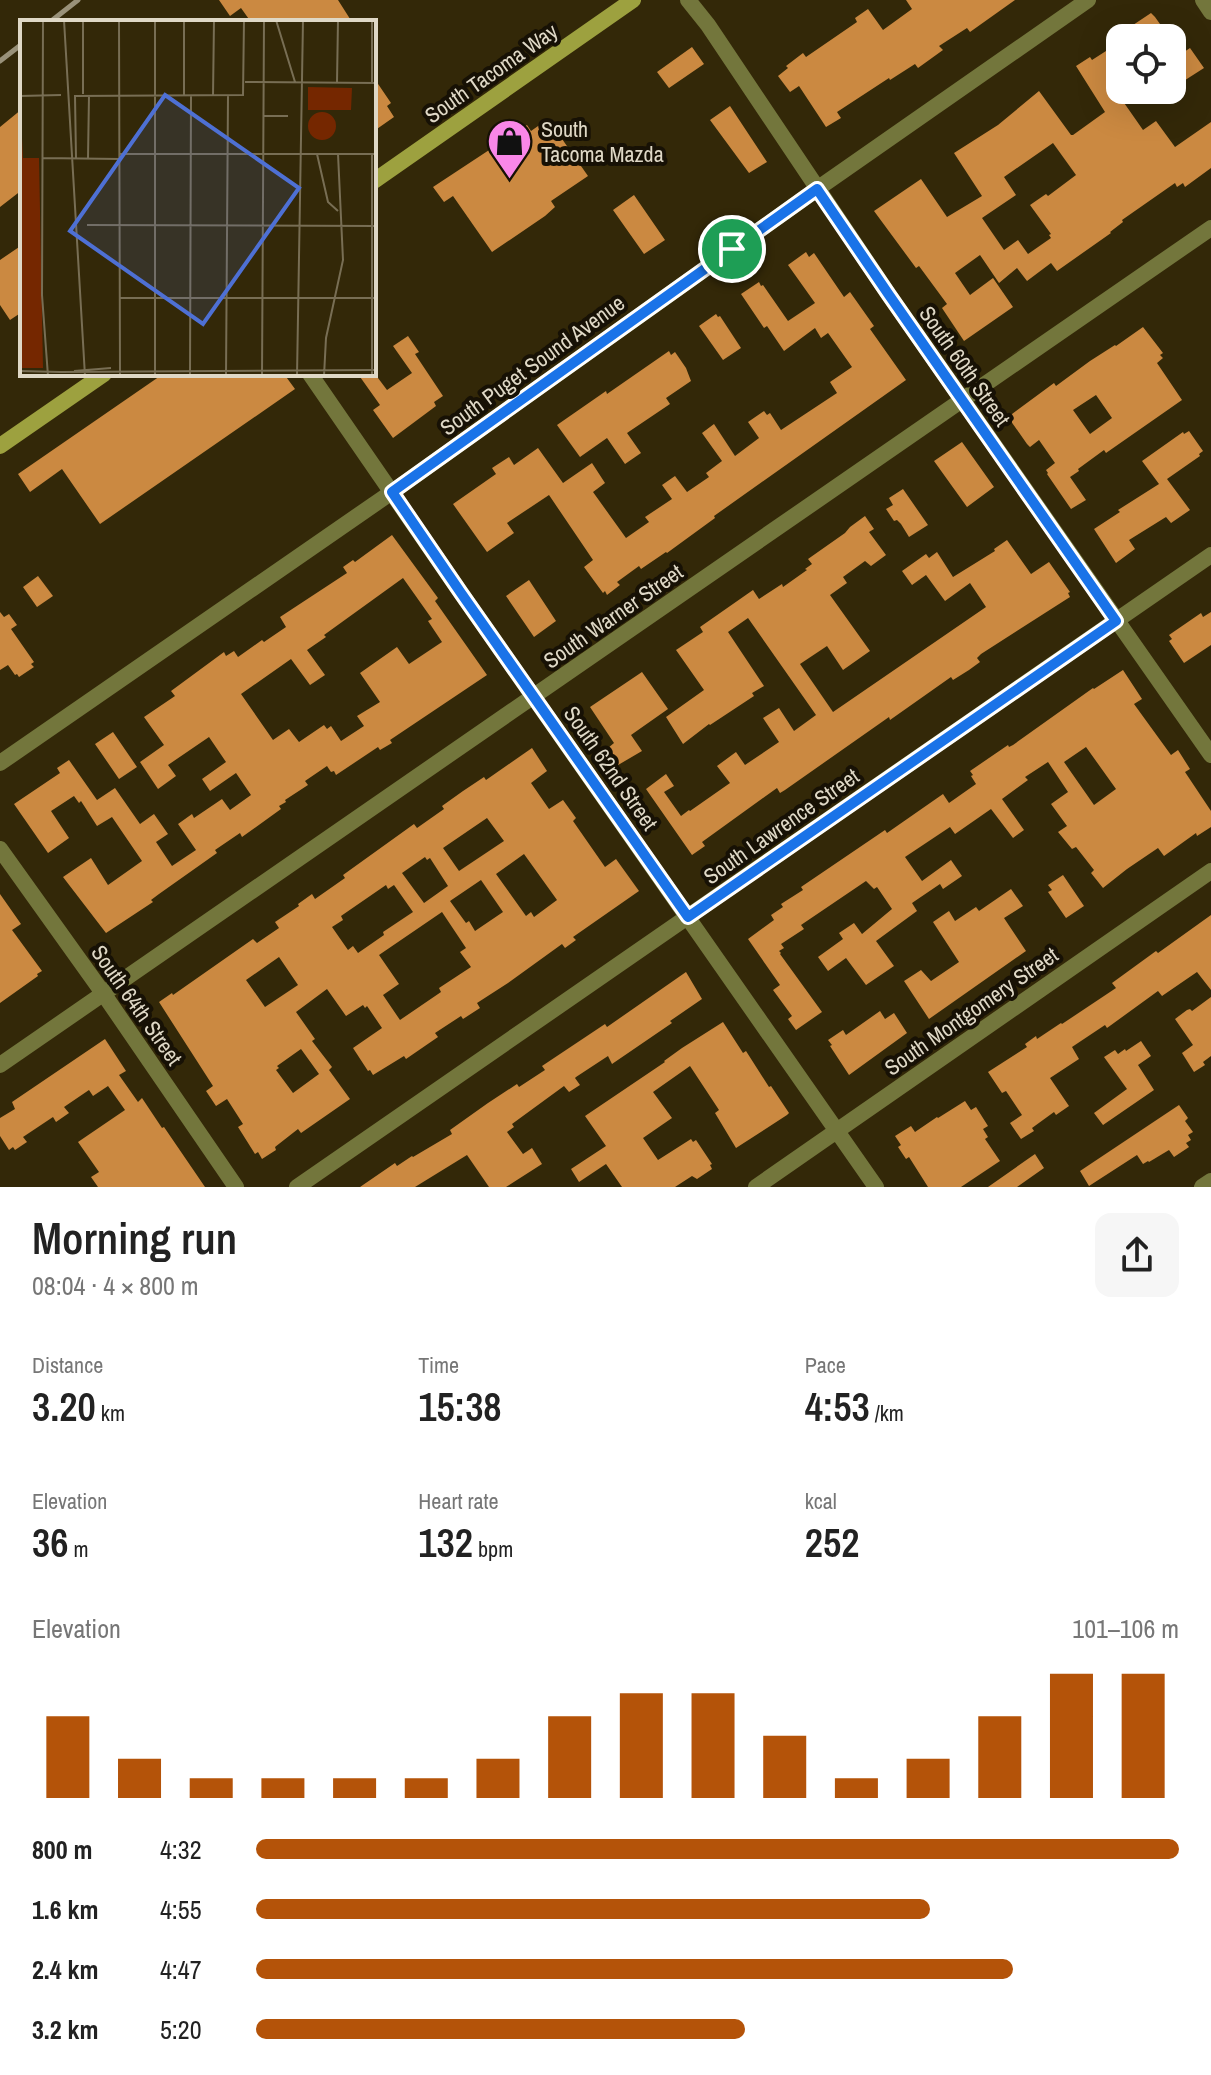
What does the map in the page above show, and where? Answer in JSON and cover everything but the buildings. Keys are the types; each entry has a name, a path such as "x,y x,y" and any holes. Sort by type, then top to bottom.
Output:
{"main road":[{"name":"South Tacoma Way","path":"376,180 633,0"},
{"path":"0,446 101,376"}],"street":[{"name":"South 60th Street","path":"688,0 962,400 1211,755"},
{"name":"South Puget Sound Avenue","path":"0,763 392,492 1088,0"},
{"path":"1203,0 1211,12"},
{"name":"South Warner Street","path":"0,1065 1211,228"},
{"name":"South 62nd Street","path":"311,376 876,1187"},
{"name":"South Lawrence Street","path":"297,1187 1211,555"},
{"name":"South 64th Street","path":"0,849 236,1187"},
{"name":"South Montgomery Street","path":"756,1187 1211,871"},
{"path":"1202,1187 1211,1181"}],"railway":[{"path":"53,20 78,0"},
{"path":"0,61 20,46"}],"place":[{"name":"South Tacoma Mazda","path":"510,181"}],"route":[{"path":"817,189 1116,621 688,917 392,492 732,249 817,189"}]}
